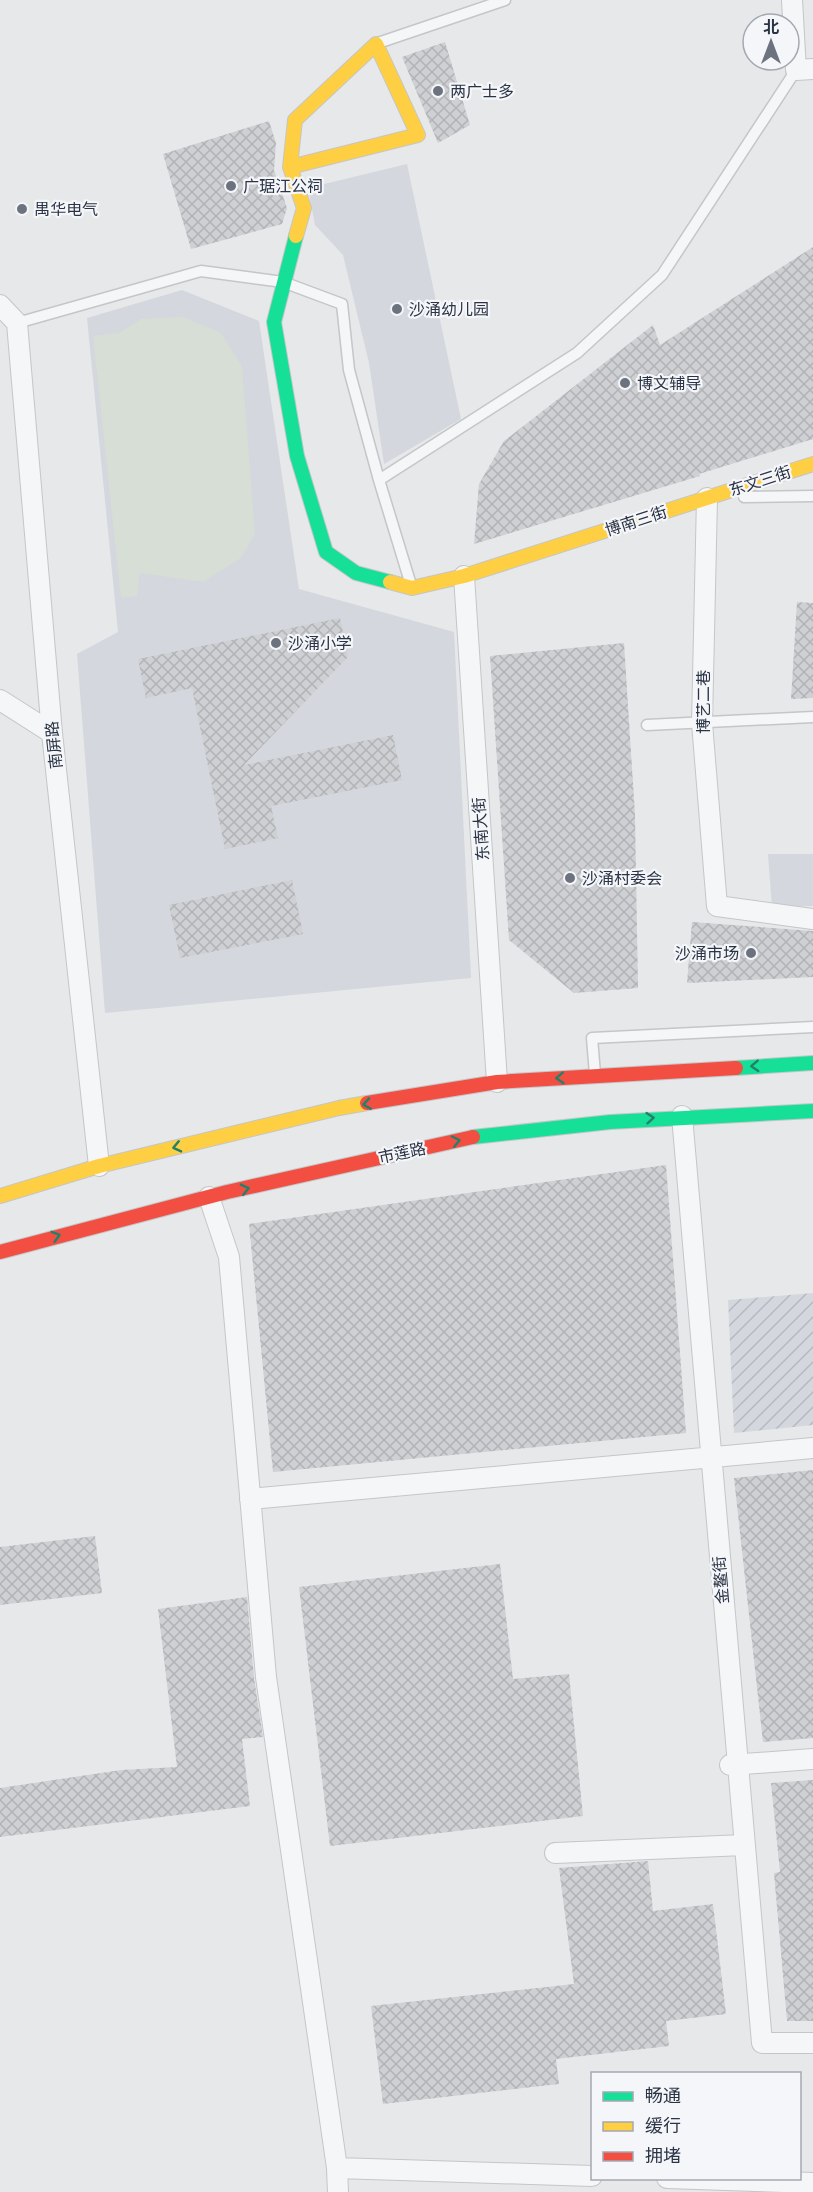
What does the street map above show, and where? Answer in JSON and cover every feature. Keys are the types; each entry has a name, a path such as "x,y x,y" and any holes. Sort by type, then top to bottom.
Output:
{"main road":[{"path":"290,167 418,135 376,44 295,120 290,167 304,208 274,322 297,456 326,552 356,573 412,588"},
{"name":"东文三街","path":"707,498 813,464"},
{"name":"博南三街","path":"412,588 464,576 707,498"},
{"path":"0,1196 99,1166 339,1108 497,1082 813,1063"},
{"name":"市莲路","path":"0,1252 150,1210 485,1135 682,1116 813,1111"}],"street":[{"path":"792,0 805,69"},
{"path":"0,305 17,323"},
{"name":"南屏路","path":"17,323 52,733 99,1166"},
{"name":"东南大街","path":"464,576 497,1082"},
{"path":"0,700 52,733"},
{"name":"金鳌街","path":"682,1116 762,2043 813,2043"},
{"path":"209,1197 229,1257 266,1677 337,2168 338,2192"},
{"path":"250,1499 813,1448"},
{"path":"730,1765 813,1760"},
{"path":"555,1853 744,1845"},
{"path":"337,2168 591,2176"},
{"path":"725,2180 813,2183"}],"lane":[{"path":"376,44 505,0"},
{"path":"379,480 577,353 662,275 805,69"},
{"path":"17,323 201,271 283,282 342,304 349,370 412,588"},
{"name":"博南三街","path":"707,498 813,496"},
{"name":"博艺二巷","path":"707,498 702,723 717,906 813,920"},
{"path":"647,725 813,717"},
{"path":"595,1075 592,1038 813,1027"}],"shaded area":[{"name":"沙涌幼儿园","path":"407,164 461,419 384,464 369,363 343,255 315,225 308,188"},
{"name":"沙涌小学","path":"182,290 259,321 299,589 454,632 471,978 105,1013 77,654 118,632 87,318"},
{"path":"183,317 221,333 242,366 255,534 241,558 203,582 140,573 137,596 121,598 93,336 119,333 141,319"},
{"path":"768,854 813,854 813,906 772,907"},
{"path":"813,1293 813,1425 734,1433 728,1300"}],"building":[{"name":"两广士多","path":"445,42 470,125 438,143 402,57"},
{"name":"广琚江公祠","path":"269,121 276,143 274,170 287,208 282,224 191,249 163,154"},
{"path":"813,247 813,439 699,474 700,476 474,544 479,484 504,441 653,325 660,345"},
{"path":"797,602 813,603 813,698 791,699"},
{"path":"340,618 348,657 244,765 393,735 402,780 271,806 278,838 225,849 192,688 146,698 138,659"},
{"name":"沙涌村委会","path":"624,643 635,815 638,988 574,993 509,940 490,656"},
{"path":"292,880 303,934 180,958 169,905"},
{"name":"沙涌市场","path":"692,922 813,931 813,977 687,983"},
{"path":"666,1165 686,1433 273,1472 249,1224"},
{"path":"813,1470 813,1738 763,1742 734,1478"},
{"path":"95,1536 102,1593 0,1605 0,1547"},
{"path":"500,1564 513,1679 569,1674 583,1816 330,1846 299,1587"},
{"path":"247,1597 254,1678 263,1737 242,1739 250,1806 0,1837 0,1788 121,1770 177,1767 158,1609"},
{"path":"813,1780 813,2021 787,2021 774,1873 780,1872 771,1783"},
{"path":"648,1861 653,1911 713,1904 726,2014 666,2021 669,2046 556,2059 559,2084 383,2104 371,2006 574,1984 559,1868"}],"traffic: fast":[{"path":"296,236 274,322 297,456 326,552 356,573 390,582"},
{"path":"736,1068 813,1063"},
{"path":"473,1137 610,1122 813,1111"}],"traffic: slow":[{"path":"290,167 418,135 376,44 295,120 290,167 304,208 296,236"},
{"path":"390,582 412,588 464,576 813,464"},
{"path":"0,1196 99,1166 367,1103"}],"traffic: jam":[{"path":"367,1103 497,1082 736,1068"},
{"path":"0,1252 227,1192 473,1137"}],"place":[{"name":"两广士多","path":"438,91"},
{"name":"广琚江公祠","path":"231,186"},
{"name":"禺华电气","path":"22,209"},
{"name":"沙涌幼儿园","path":"397,309"},
{"name":"博文辅导","path":"625,383"},
{"name":"沙涌小学","path":"276,643"},
{"name":"沙涌村委会","path":"570,878"},
{"name":"沙涌市场","path":"751,953"}]}
